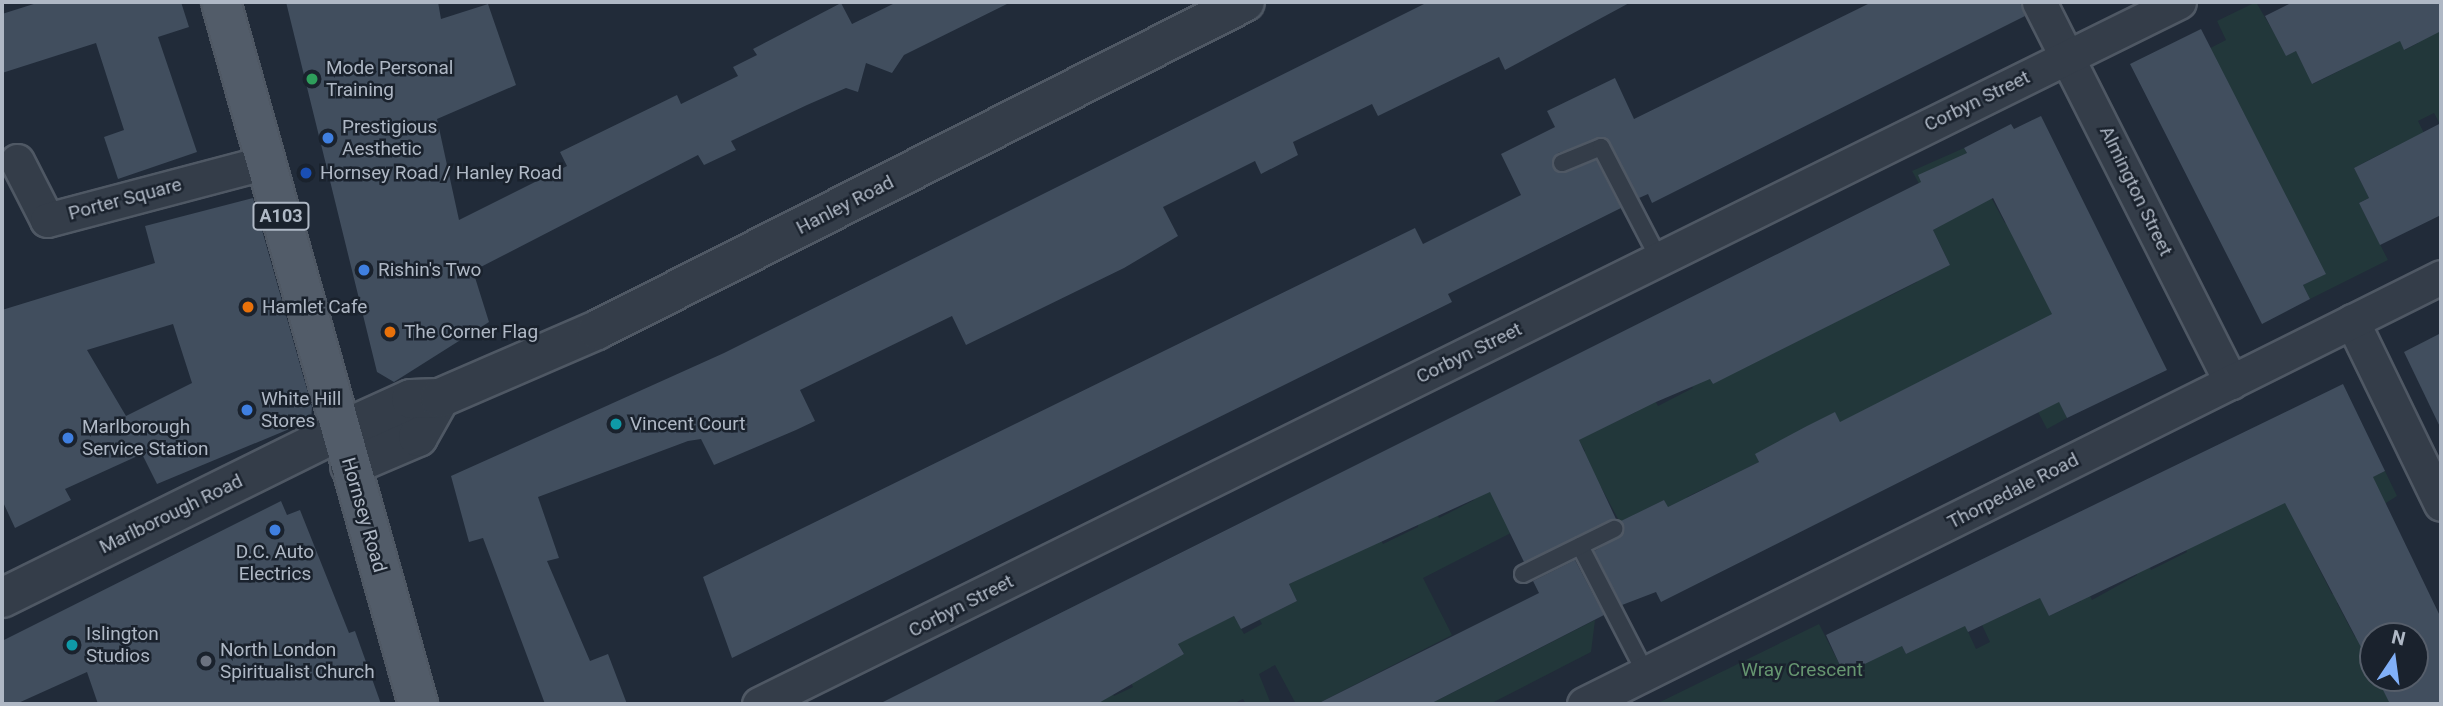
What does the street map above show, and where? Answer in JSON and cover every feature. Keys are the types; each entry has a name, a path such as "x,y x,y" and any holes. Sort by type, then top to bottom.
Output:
{"main road":[{"name":"Hornsey Road","path":"221,2 418,704"}],"street":[{"name":"Hanley Road","path":"345,448 411,399 440,398 597,330 1245,2"},
{"name":"Almington Street","path":"2039,2 2231,382"},
{"name":"Corbyn Street","path":"759,704 798,697 1659,259 2179,2"},
{"name":"Porter Square","path":"17,161 47,220 267,162"},
{"name":"Thorpedale Road","path":"1584,704 2441,277"},
{"path":"2352,321 2441,504"},
{"name":"Marlborough Road","path":"2,598 345,448"}],"lane":[{"path":"1562,163 1601,146 1659,259"},
{"path":"1523,574 1614,529"},
{"path":"1580,545 1646,674"}],"green space":[{"path":"2256,2 2287,55 2296,51 2313,84 2349,66 2332,32 2400,40 2405,50 2418,43 2397,2 2410,2 2424,29 2441,21 2441,126 2434,113 2418,121 2424,133 2405,181 2388,150 2354,168 2369,198 2359,203 2388,260 2310,299 2303,285 2325,274 2251,128 2191,58 2226,40 2217,21"},
{"path":"1964,148 2005,223 2027,212 2061,330 2057,396 2067,418 2047,429 2016,370 1856,453 1835,413 1756,455 1759,462 1741,471 1738,511 1722,480 1687,497 1684,540 1664,500 1634,515 1633,547 1601,487 1423,578 1452,635 1317,704 1296,704 1275,665 1259,674 1271,704 1246,704 1243,699 1233,704 1097,704 1073,656 1088,648 1114,696 1133,687 1125,671 1184,654 1177,642 1234,616 1244,634 1262,624 1237,576 1279,610 1297,601 1289,584 1305,576 1366,511 1383,544 1418,527 1421,484 1439,518 1474,500 1458,466 1569,460 1585,451 1578,439 1636,412 1642,375 1658,406 1693,388 1677,358 1695,349 1713,384 1751,324 1768,356 1861,309 1869,280 1880,301 1917,282 1911,242 1928,276 1950,265 1933,230 1942,225 1912,171"},
{"name":"Wray Crescent","path":"2385,471 2397,496 2310,551 2332,594 2365,578 2337,603 2355,637 2359,635 2359,692 2421,692 2396,704 1656,704 1819,624 1844,673 1896,633 1906,654 1965,625 1976,649 1990,642 1982,625 2030,603 2034,584 2049,616 2081,601 2074,563 2092,600 2137,575 2122,543 2134,536 2151,570 2187,552 2170,516 2290,500 2359,483"},
{"path":"1595,620 1591,652 1490,704 1430,704"}],"building":[{"path":"40,2 181,2 189,27 158,37 197,152 118,179 104,137 124,130 96,43 2,73 2,14"},
{"path":"286,2 438,2 441,19 488,4 516,85 437,119 459,220 567,166 560,152 677,95 681,104 738,76 733,67 757,55 753,49 841,3 852,24 897,2 1011,2 904,55 892,73 866,63 858,92 846,88 731,141 736,150 704,165 698,155 473,271 489,322 394,382 377,372"},
{"path":"1428,2 1631,2 1505,70 1499,57 1378,116 1372,104 1293,142 1298,155 1261,174 1255,161 1163,207 1178,236 1124,268 966,345 952,316 800,390 815,421 796,430 714,465 701,439 688,441 538,497 559,558 547,561 590,661 608,654 627,704 545,704 483,538 469,542 451,476 724,353"},
{"path":"1872,2 2020,2 2025,16 1652,203 1648,194 1639,198 1606,138 1558,153 1552,162 1560,173 1596,160 1621,208 1448,294 1452,302 732,658 703,577 1415,228 1423,244 1521,195 1501,154 1555,127 1547,111 1615,78 1634,119"},
{"path":"2293,2 2441,2 2441,31 2404,50 2400,41 2312,84 2296,51 2286,56 2265,16"},
{"path":"2201,29 2326,274 2303,285 2310,299 2262,324 2130,64"},
{"path":"2041,116 2167,370 2067,418 2059,402 1661,602 1656,592 1622,605 1594,551 1622,535 1621,521 1664,500 1668,507 1759,462 1755,454 1807,426 1835,412 1840,422 2052,314 1993,198 1933,230 1950,265 1713,384 1710,379 1579,440 1616,519 1524,562 1490,492 1289,584 1297,601 1241,629 1234,616 1178,644 1184,654 1097,704 879,704 1921,182 1918,175 1967,153 1964,148 2011,124 2014,129"},
{"path":"2441,123 2441,215 2380,245 2359,203 2369,198 2354,168"},
{"path":"253,198 312,407 311,420 157,484 142,454 65,489 71,500 15,528 2,500 2,310 155,263 145,226","holes":["173,324 192,383 126,416 87,350"]},
{"path":"2441,333 2441,429 2404,352"},
{"path":"2343,384 2385,471 2373,477 2441,618 2441,704 2390,704 2384,692 2429,692 2429,622 2359,622 2359,643 2285,503 2049,616 2040,598 1968,632 1965,626 1906,654 1902,646 1844,674 1826,635"},
{"path":"281,501 287,515 300,510 349,633 355,631 381,704 98,704 87,672 16,704 2,704 2,641"},
{"path":"1575,560 1604,615 1430,704 1317,704 1539,593 1533,581"}],"place":[{"name":"Mode Personal Training","path":"312,79"},
{"name":"Prestigious Aesthetic","path":"328,138"},
{"name":"Hornsey Road / Hanley Road","path":"306,173"},
{"name":"Rishin's Two","path":"364,270"},
{"name":"Hamlet Cafe","path":"248,307"},
{"name":"The Corner Flag","path":"390,332"},
{"name":"White Hill Stores","path":"247,410"},
{"name":"Vincent Court","path":"616,424"},
{"name":"Marlborough Service Station","path":"68,438"},
{"name":"D.C. Auto Electrics","path":"275,530"},
{"name":"Islington Studios","path":"72,645"},
{"name":"North London Spiritualist Church","path":"206,661"}]}
